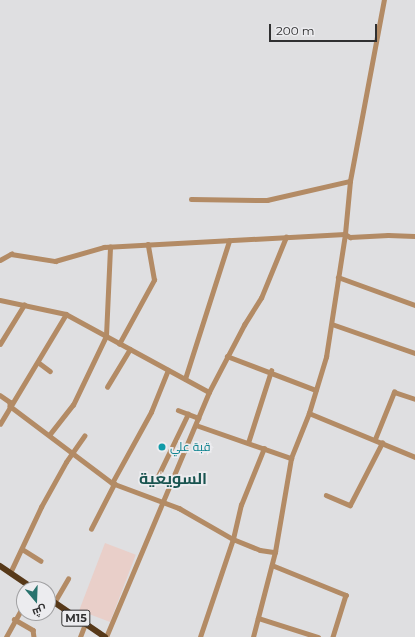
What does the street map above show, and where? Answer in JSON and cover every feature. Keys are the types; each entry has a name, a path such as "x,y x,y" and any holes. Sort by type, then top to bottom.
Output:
{"highway":[{"path":"0,566 22,581"},
{"name":"M15","path":"56,604 106,637"}],"street":[{"path":"253,637 275,552 291,458 309,413 326,357 345,234 350,181 384,0"},
{"path":"191,199 267,200 350,181"},
{"path":"0,260 11,254 55,261 110,247 345,234 350,237 388,235 415,236"},
{"path":"106,637 209,392 227,356 261,298 286,237"},
{"path":"185,379 229,241"},
{"path":"119,344 154,280 148,245"},
{"path":"50,434 73,405 106,336 110,247"},
{"path":"338,277 415,305"},
{"path":"0,300 66,314 209,392"},
{"path":"0,344 24,305"},
{"path":"0,424 66,314"},
{"path":"332,324 415,354"},
{"path":"107,387 130,350"},
{"path":"227,356 271,371 316,390"},
{"path":"38,362 50,371"},
{"path":"91,529 113,483 151,412 168,370"},
{"path":"248,443 271,371"},
{"path":"375,439 394,392 415,399"},
{"path":"0,395 10,402 10,406 50,434 113,483 164,502 233,539 260,550 275,552"},
{"path":"178,410 198,418"},
{"path":"309,413 375,439 415,457"},
{"path":"171,484 157,478 188,414"},
{"path":"196,425 291,458"},
{"path":"10,573 41,507 84,436"},
{"path":"326,496 350,506 382,443"},
{"path":"200,637 233,539 241,505 264,448"},
{"path":"22,549 41,561"},
{"path":"272,565 346,595 333,637"},
{"path":"56,600 68,579"},
{"path":"6,637 16,616"},
{"path":"258,618 318,637"},
{"path":"14,619 33,630 34,637"},
{"path":"80,637 85,624"}],"shaded area":[{"path":"105,543 136,555 110,622 79,610"}],"place":[{"name":"قبة علي","path":"162,447"}],"district":[{"name":"السويعية","path":"173,479"}]}
